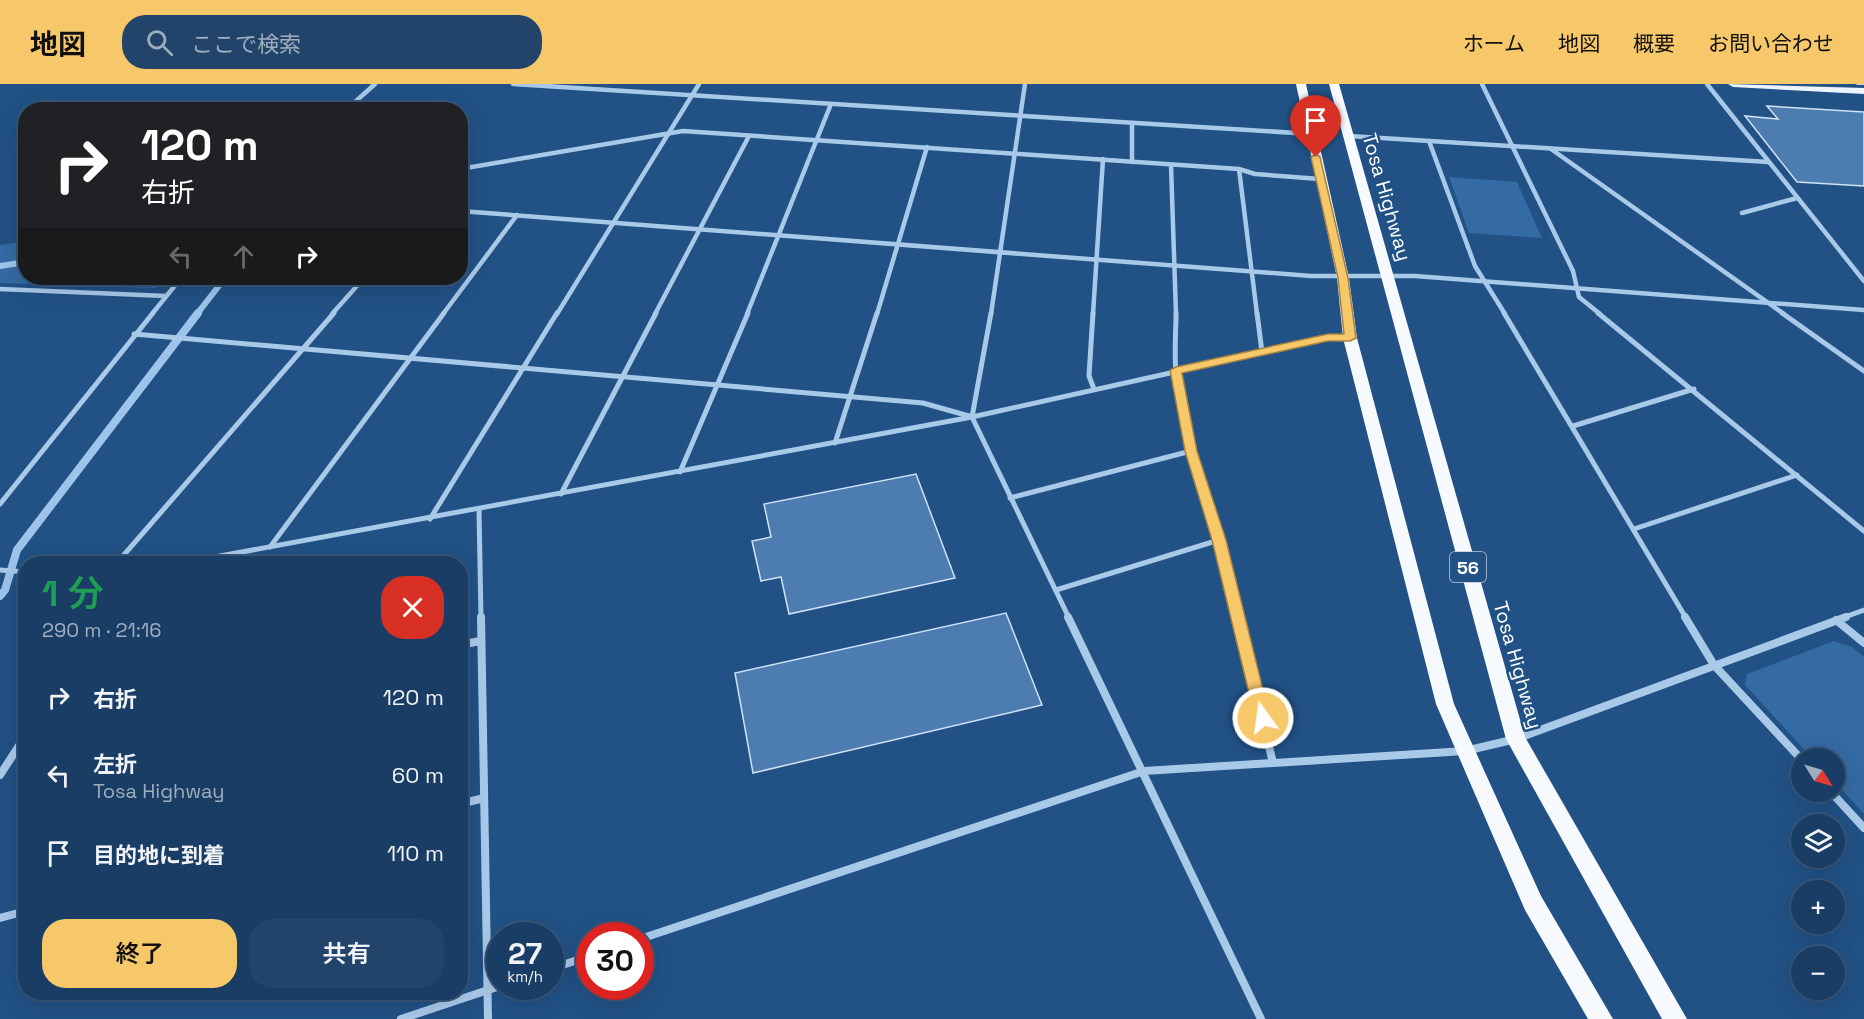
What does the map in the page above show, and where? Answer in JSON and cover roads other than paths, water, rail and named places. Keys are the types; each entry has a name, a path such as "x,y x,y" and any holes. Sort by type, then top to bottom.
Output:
{"highway":[{"path":"1301,84 1343,278 1350,338 1445,704 1533,903 1601,1019"},
{"name":"Tosa Highway","path":"1334,84 1516,739 1675,1019"}],"main road":[{"path":"1733,84 1864,92"}],"street":[{"path":"355,102 375,84"},
{"path":"513,84 1312,134"},
{"path":"430,519 699,84"},
{"path":"1024,84 1002,253 972,417 1144,771 1261,1019"},
{"path":"1482,84 1573,271 1579,297 1864,531"},
{"path":"1707,84 1864,281"},
{"path":"680,472 781,235 819,141 831,104"},
{"path":"1132,123 1132,162"},
{"path":"468,168 683,131 1103,159 1320,179"},
{"path":"561,494 749,136"},
{"path":"1349,136 1768,162"},
{"path":"1428,141 1475,266 1484,282 1573,426 1714,665 1791,748"},
{"path":"836,443 927,147"},
{"path":"1551,148 1864,371"},
{"path":"1094,389 1089,376 1103,159"},
{"path":"1171,165 1176,266 1176,370 1191,451 1219,540 1273,763"},
{"path":"1239,170 1262,352"},
{"path":"1742,213 1797,198"},
{"path":"468,212 1251,272 1343,278 1415,276 1864,310"},
{"path":"468,282 517,215"},
{"path":"1,502 175,285"},
{"path":"123,556 358,285"},
{"path":"270,548 466,285"},
{"path":"0,289 166,296"},
{"path":"134,334 923,403 972,417"},
{"path":"224,556 972,417 1328,338 1350,338"},
{"path":"1573,426 1694,390"},
{"path":"1010,498 1191,451"},
{"path":"1634,529 1797,475"},
{"path":"479,510 486,927"},
{"path":"1056,590 1219,540"},
{"path":"0,577 2,571 18,572"},
{"path":"654,934 1144,771 1465,751 1516,739 1864,610"},
{"path":"1836,620 1864,643"},
{"path":"468,643 480,641"},
{"path":"0,775 18,750"},
{"path":"468,802 484,798"},
{"path":"1840,802 1864,828"},
{"path":"0,918 18,913"},
{"path":"468,997 486,991"},
{"path":"401,1019 459,1000"},
{"path":"487,1000 488,1019"}],"waterway":[{"path":"0,266 18,263"},
{"path":"197,314 220,285"},
{"path":"0,596 5,590 17,550 198,313"}],"tram line":[{"path":"1857,84 1864,84"}]}
